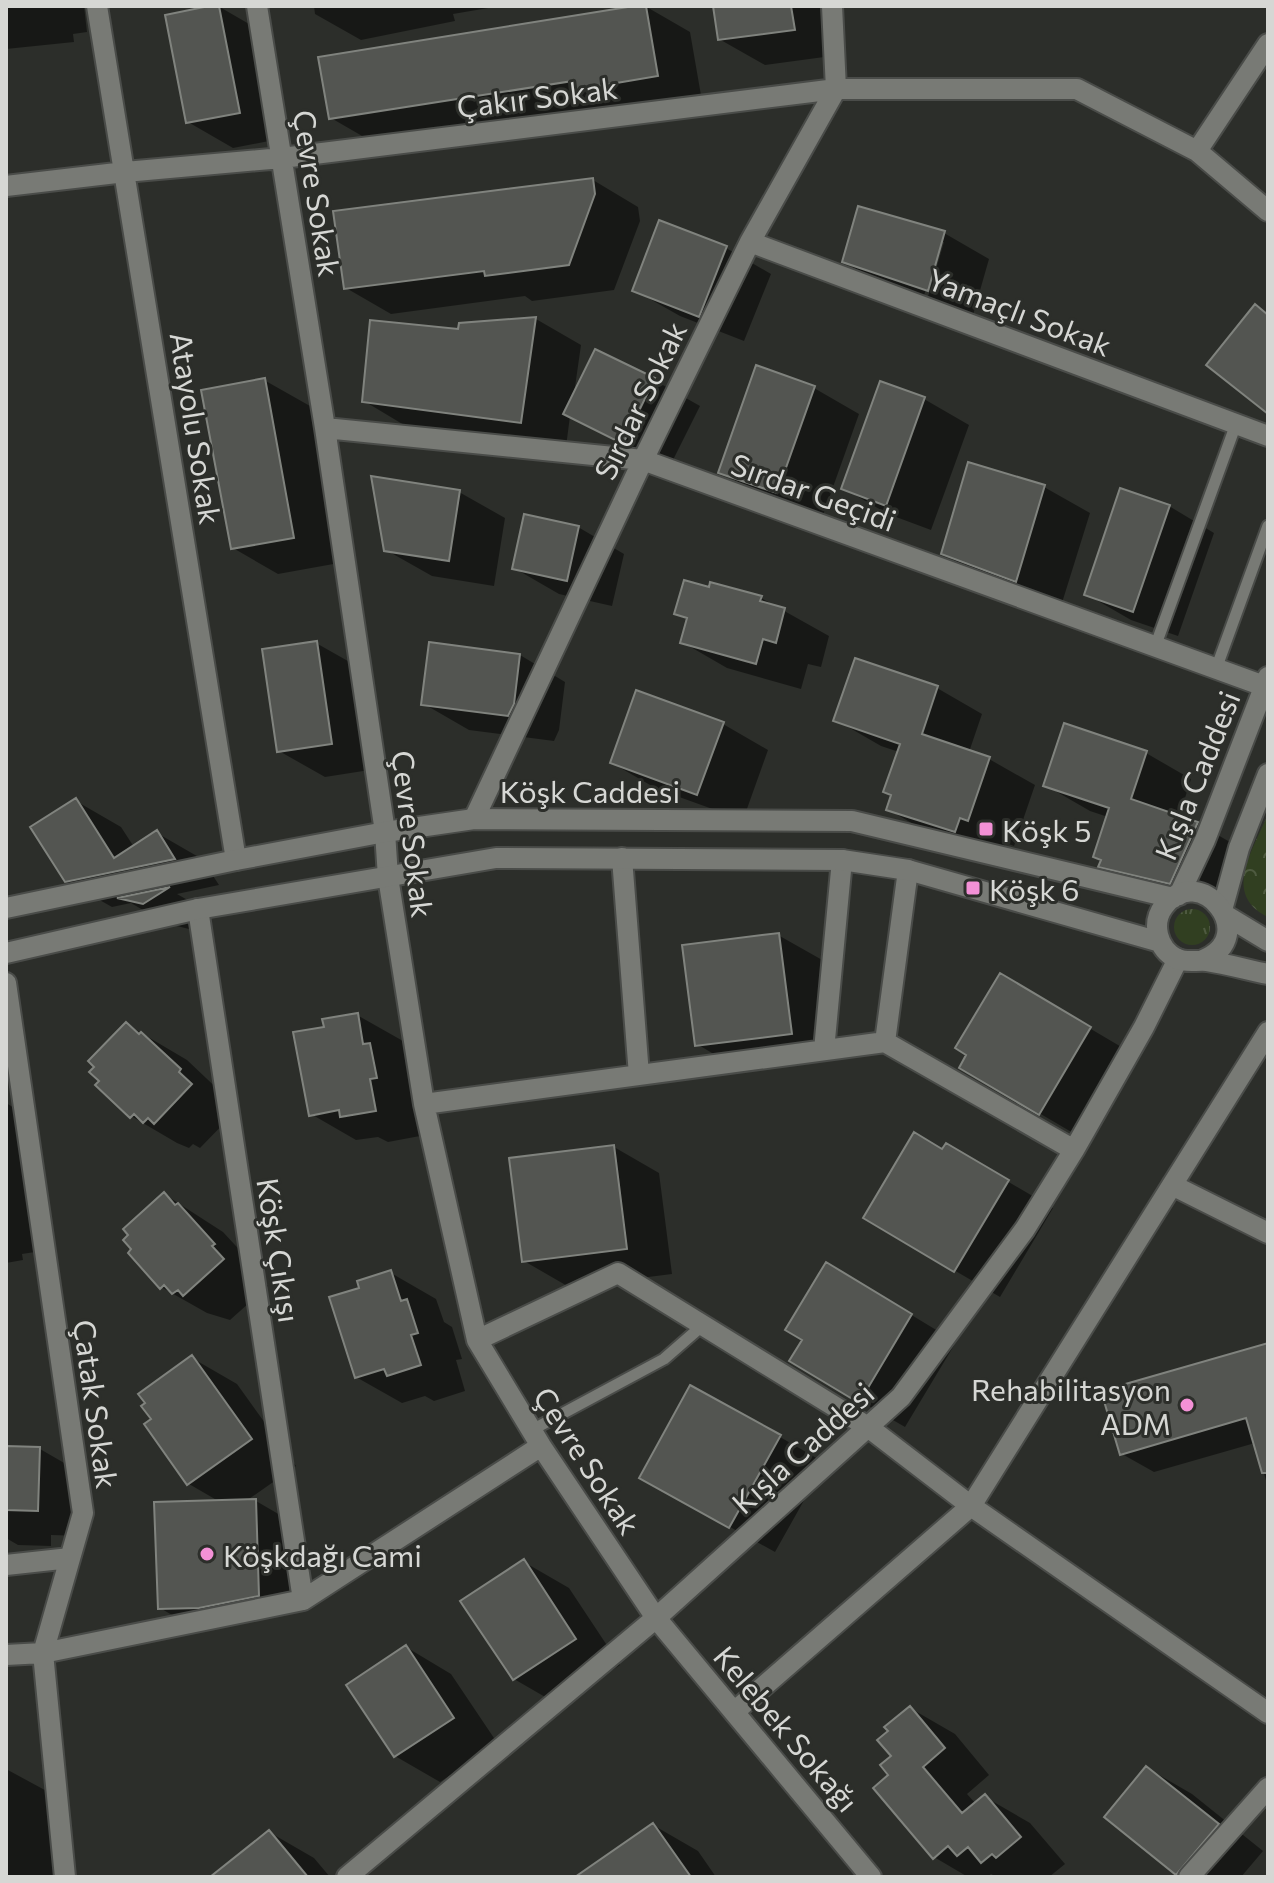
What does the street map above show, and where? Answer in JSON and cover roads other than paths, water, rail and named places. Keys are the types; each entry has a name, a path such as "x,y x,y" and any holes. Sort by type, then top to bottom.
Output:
{"street":[{"name":"Atayolu Sokak","path":"97,6 236,860"},
{"name":"Çevre Sokak","path":"257,6 325,428 385,832 388,877 424,1104 477,1340 536,1438 656,1618"},
{"path":"832,6 836,89"},
{"path":"1268,44 1197,151 1268,211"},
{"name":"Çakır Sokak","path":"6,186 282,158 836,89 1077,89 1197,151"},
{"name":"Sırdar Sokak","path":"474,819 643,460 750,242 836,89"},
{"name":"Yamaçlı Sokak","path":"750,242 1268,436"},
{"name":"Sırdar Geçidi","path":"325,428 643,460 1216,669 1266,682"},
{"name":"Kışla Caddesi","path":"1176,896 1205,840 1266,682"},
{"path":"1203,960 1218,951 1225,940 1227,927 1224,912 1239,848 1268,774"},
{"name":"Köşk Caddesi","path":"6,908 236,860 474,819 852,821 1176,896"},
{"path":"6,953 198,909 496,858 842,860 908,870 1160,942"},
{"path":"622,858 639,1075"},
{"path":"824,1050 842,860"},
{"path":"885,1042 908,870"},
{"path":"1268,941 1203,894 1191,892 1176,896 1158,918 1160,942 1168,953 1178,959 1190,962 1203,960 1268,974"},
{"name":"Köşk Çıkışı","path":"198,909 303,1600"},
{"name":"Kışla Caddesi","path":"347,1877 656,1618 901,1397 1025,1229 1144,1027 1178,959"},
{"name":"Çatak Sokak","path":"6,983 83,1513 43,1653 65,1877"},
{"path":"734,1712 971,1506 1268,1032"},
{"path":"424,1104 885,1042 1074,1150"},
{"path":"1172,1185 1268,1233"},
{"path":"477,1340 618,1273 868,1427 971,1506 1268,1713"},
{"path":"6,1655 43,1653 303,1600 536,1438"},
{"path":"6,1565 70,1558"},
{"name":"Kelebek Sokağı","path":"656,1618 871,1877"},
{"path":"1189,1877 1268,1788"}],"lane":[{"path":"1155,647 1236,424"},
{"path":"1216,669 1268,526"},
{"path":"536,1438 664,1359 703,1325"}],"place":[{"name":"Köşk 5","path":"986,829"},
{"name":"Köşk 6","path":"973,888"},
{"name":"Rehabilitasyon ADM","path":"1187,1405"},
{"name":"Köşkdağı Cami","path":"207,1554"}]}
